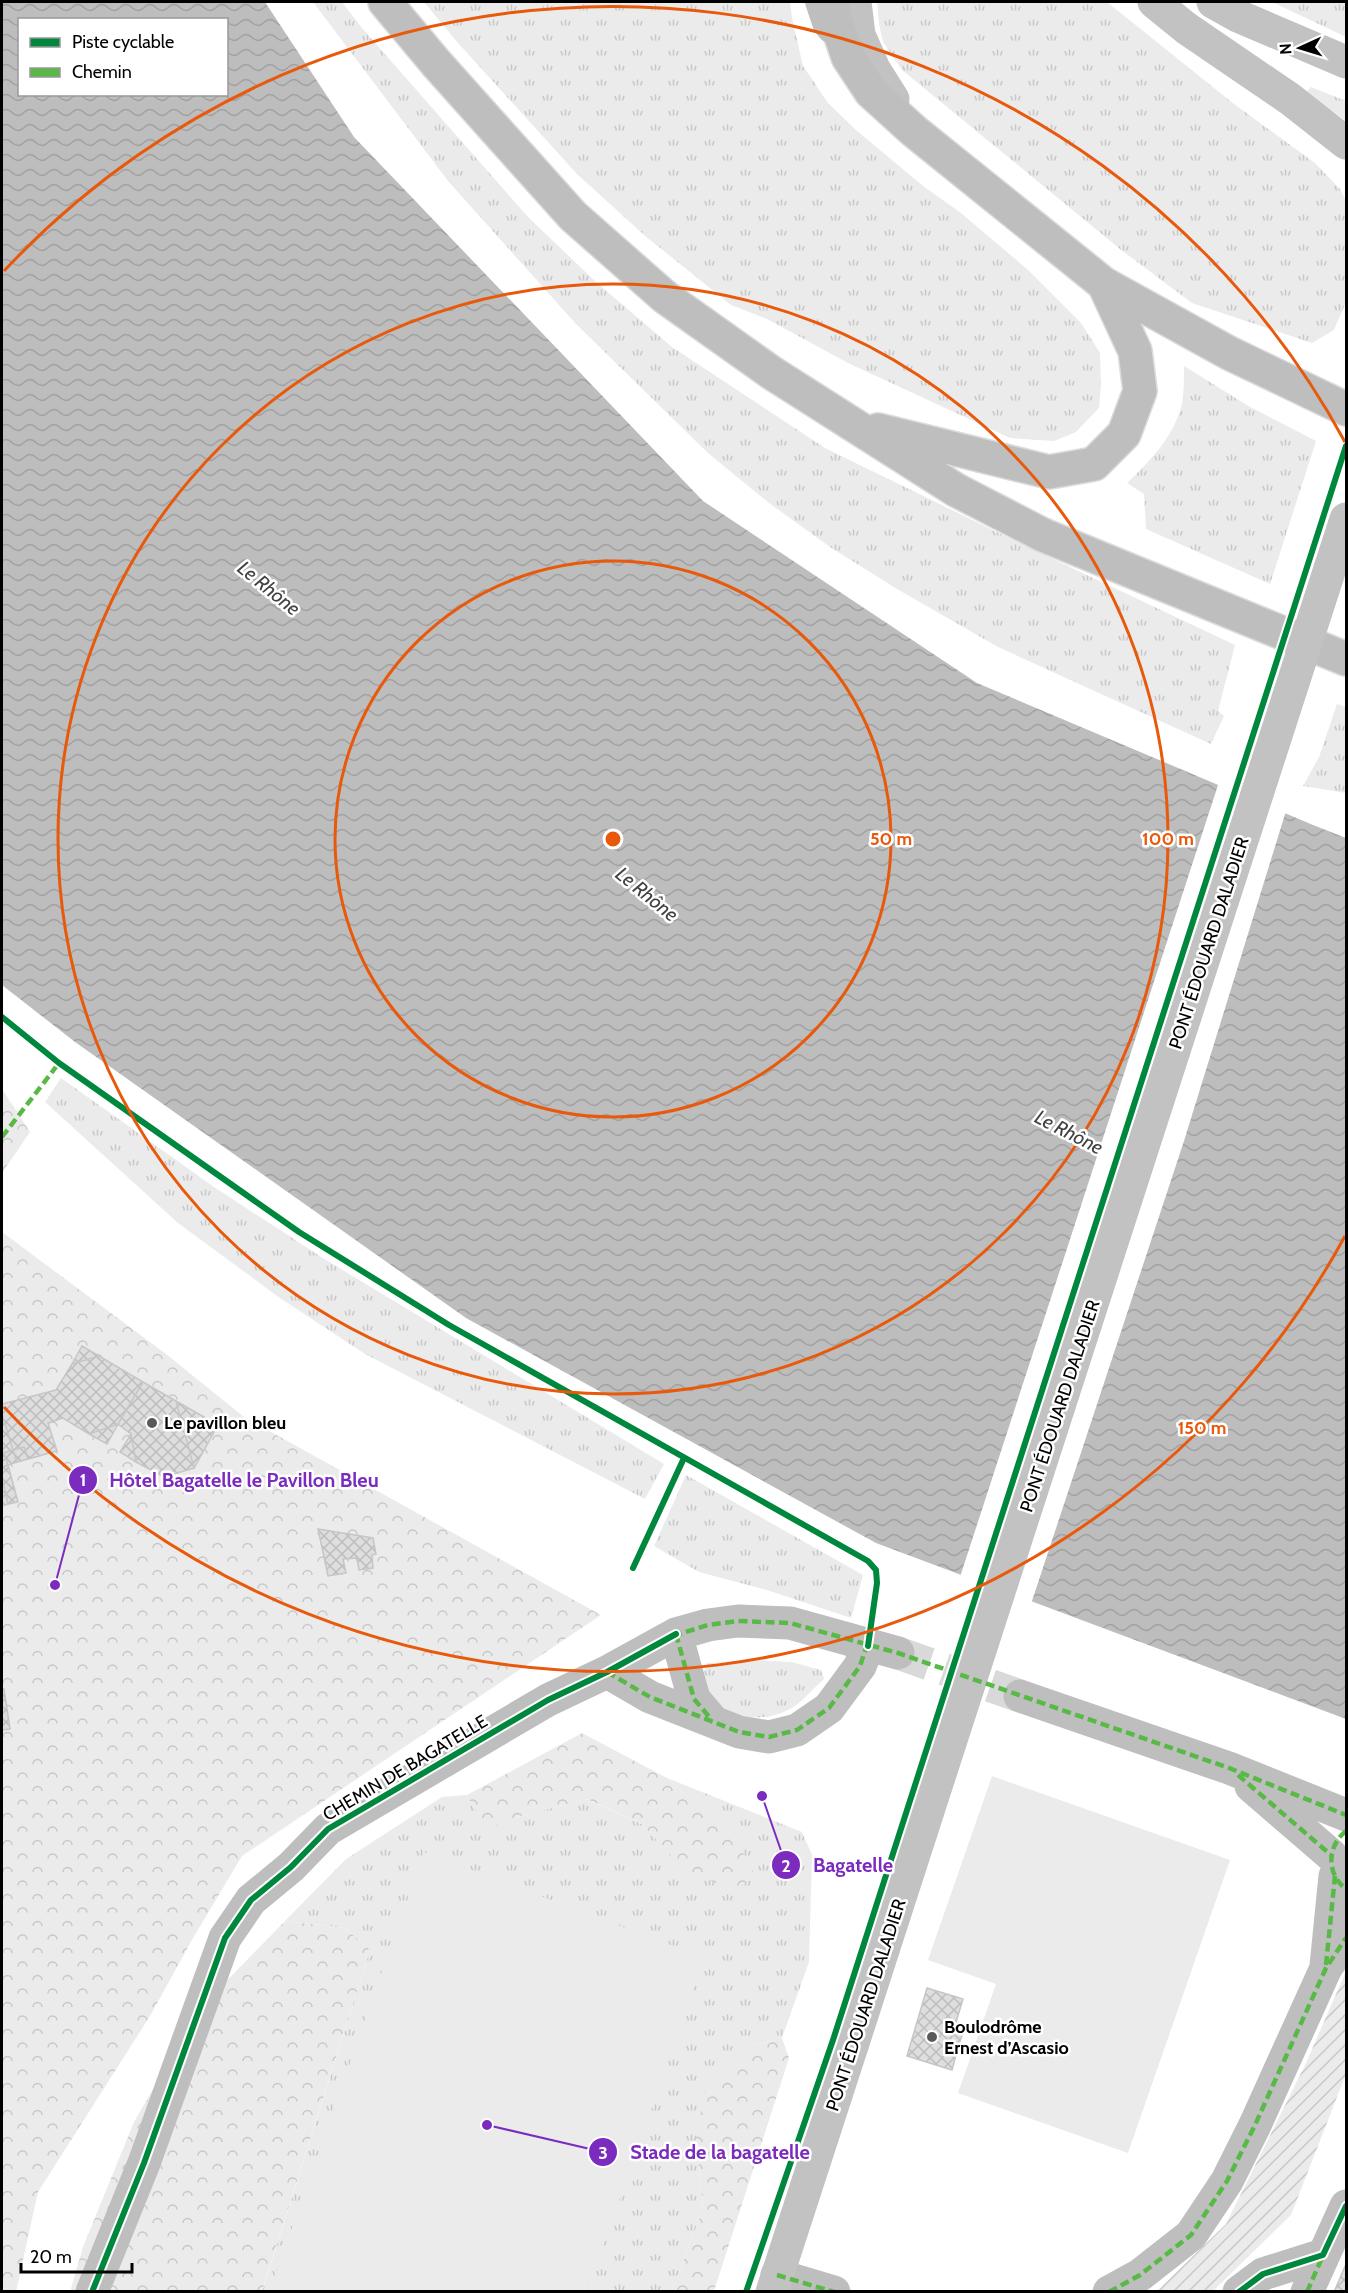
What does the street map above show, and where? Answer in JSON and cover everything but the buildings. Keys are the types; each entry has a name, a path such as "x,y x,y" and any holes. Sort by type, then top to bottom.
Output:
{"main road":[{"path":"855,2 860,35 874,69 914,130"},
{"path":"1154,2 1186,28 1290,99 1347,143"},
{"path":"1213,2 1238,16 1347,62"},
{"name":"PONT ÉDOUARD DALADIER","path":"775,2283 1347,519"}],"street":[{"path":"386,2 444,72 573,216 665,297 772,373 956,490 1043,535 1347,659"},
{"path":"833,2 848,57 871,92 914,130 1104,284 1229,353 1340,403"},
{"path":"842,418 893,434 1049,472 1094,464 1124,434 1140,391 1135,351 1104,284"},
{"name":"CHEMIN DE BAGATELLE","path":"92,2292 144,2163 225,1938 251,1900 291,1867 328,1829 548,1700 607,1672 676,1634 708,1625 738,1621 790,1623 883,1649 860,1666 829,1708 798,1730 770,1737 740,1732 712,1720"},
{"path":"676,1634 694,1699 712,1720"},
{"path":"607,1672 650,1696 712,1720"},
{"path":"1020,1696 1229,1768 1347,1815"},
{"path":"1229,1768 1340,1863 1326,1968"},
{"path":"1109,2292 1140,2275 1191,2235 1227,2181 1256,2125 1326,1968 1347,1938"},
{"path":"1307,2292 1347,2206"},
{"path":"1239,2292 1263,2274 1323,2255"},
{"path":"775,2283 834,2292"}],"lane":[{"path":"815,2 823,26 848,57"}],"green space":[{"path":"313,2 342,2 362,28 528,217 597,283 672,347 825,448 1235,645 1218,711 1224,716 1211,744 998,647 897,589 830,547 769,503 708,453 576,324 448,181"},
{"path":"424,2 790,2 803,66 828,103 856,130 923,186 961,213 1027,269 1081,323 1100,353 1099,408 1076,432 1054,441 1010,438 848,363 767,319 731,305 644,235 577,174 458,43"},
{"path":"877,2 1107,2 1234,104 1315,163 1340,189 1346,201 1346,302 1334,330 1312,343 1192,303 1120,249 902,70 883,42"},
{"path":"1272,2 1346,2 1346,37"},
{"path":"1311,87 1346,101 1346,121 1307,92"},
{"path":"1184,366 1250,407 1316,441 1270,584 1146,529 1144,494 1127,483 1153,457 1173,427 1182,404"},
{"path":"1337,704 1346,707 1346,793 1303,786 1319,757"},
{"path":"61,1078 214,1187 326,1260 664,1464 645,1499 365,1354 280,1298 178,1223 45,1102"},
{"path":"2,1089 30,1132 2,1173"},
{"path":"2,1232 166,1354 244,1417 601,1615 242,1856 150,2016 38,2192 16,2292 2,2291"},
{"path":"686,1475 863,1575 851,1618 767,1590 699,1572 654,1546"},
{"path":"751,1660 792,1662 821,1670 824,1679 793,1707 778,1714 760,1717 742,1716 714,1706 702,1677 707,1663"},
{"path":"582,1733 667,1778 735,1839 754,1873 738,1890 687,1873 642,1824 587,1799 517,1817 486,1829 467,1795"},
{"path":"992,1776 1230,1860 1128,2153 958,2093 996,1984 928,1960"},
{"path":"667,1778 802,1832 812,1855 809,1962 782,2038 750,2046 696,2139 703,2209 672,2291 262,2292 370,1950 345,1928 285,1921 346,1859 442,1797 467,1795 487,1828 517,1817 586,1799 642,1824 688,1873 735,1839"},
{"path":"424,1852 705,1958 587,2291 270,2291"},
{"path":"285,1921 345,1928 370,1950 262,2291 70,2292 83,2247 134,2122 201,2007"},
{"path":"1346,1971 1346,2074 1291,2215 1213,2291 1157,2291 1226,2224 1306,2063"},
{"path":"782,2038 789,2058 714,2291 672,2291 703,2209 696,2139 706,2084 750,2046"}],"water":[{"name":"Le Rhône","path":"2,2 265,2 354,137 703,501 977,683 1346,838 1346,1719 876,1543 466,1318 75,1042 2,985"}],"pier":[{"path":"1219,782 1286,811 1184,1141 1031,1604 960,1577"}],"tunnel":[{"path":"898,1653 1020,1696"}],"marked path":[{"path":"2,1137 59,1063"},
{"path":"673,1636 708,1625 738,1621 790,1623 898,1653 1229,1768 1346,1815"},
{"path":"676,1634 694,1699 711,1719"},
{"path":"607,1672 650,1697 739,1732 769,1737 797,1730 829,1708 860,1666 868,1642"},
{"path":"1238,1775 1331,1855"},
{"path":"1346,1831 1335,1844 1331,1860 1335,1876 1346,1889"},
{"path":"1326,1965 1335,1876"},
{"path":"1109,2292 1140,2275 1191,2235 1227,2181 1326,1968 1346,1938"},
{"path":"1307,2292 1324,2253"},
{"path":"777,2275 834,2292"}],"cycle path":[{"path":"746,2292 833,2040 1346,446"},
{"path":"2,1017 59,1063 299,1232 449,1325 868,1561 876,1570 877,1583 868,1646"},
{"path":"633,1568 684,1458"},
{"path":"92,2292 144,2163 225,1938 251,1900 291,1867 328,1829 548,1700 607,1672 676,1634"},
{"path":"1239,2292 1263,2274 1323,2255 1346,2206"}],"place":[{"name":"Le pavillon bleu","path":"152,1423"},
{"name":"Hôtel Bagatelle le Pavillon Bleu","path":"55,1585"},
{"name":"Bagatelle","path":"762,1796"},
{"name":"Boulodrôme Ernest d’Ascasio","path":"932,2037"},
{"name":"Stade de la bagatelle","path":"487,2125"}]}
